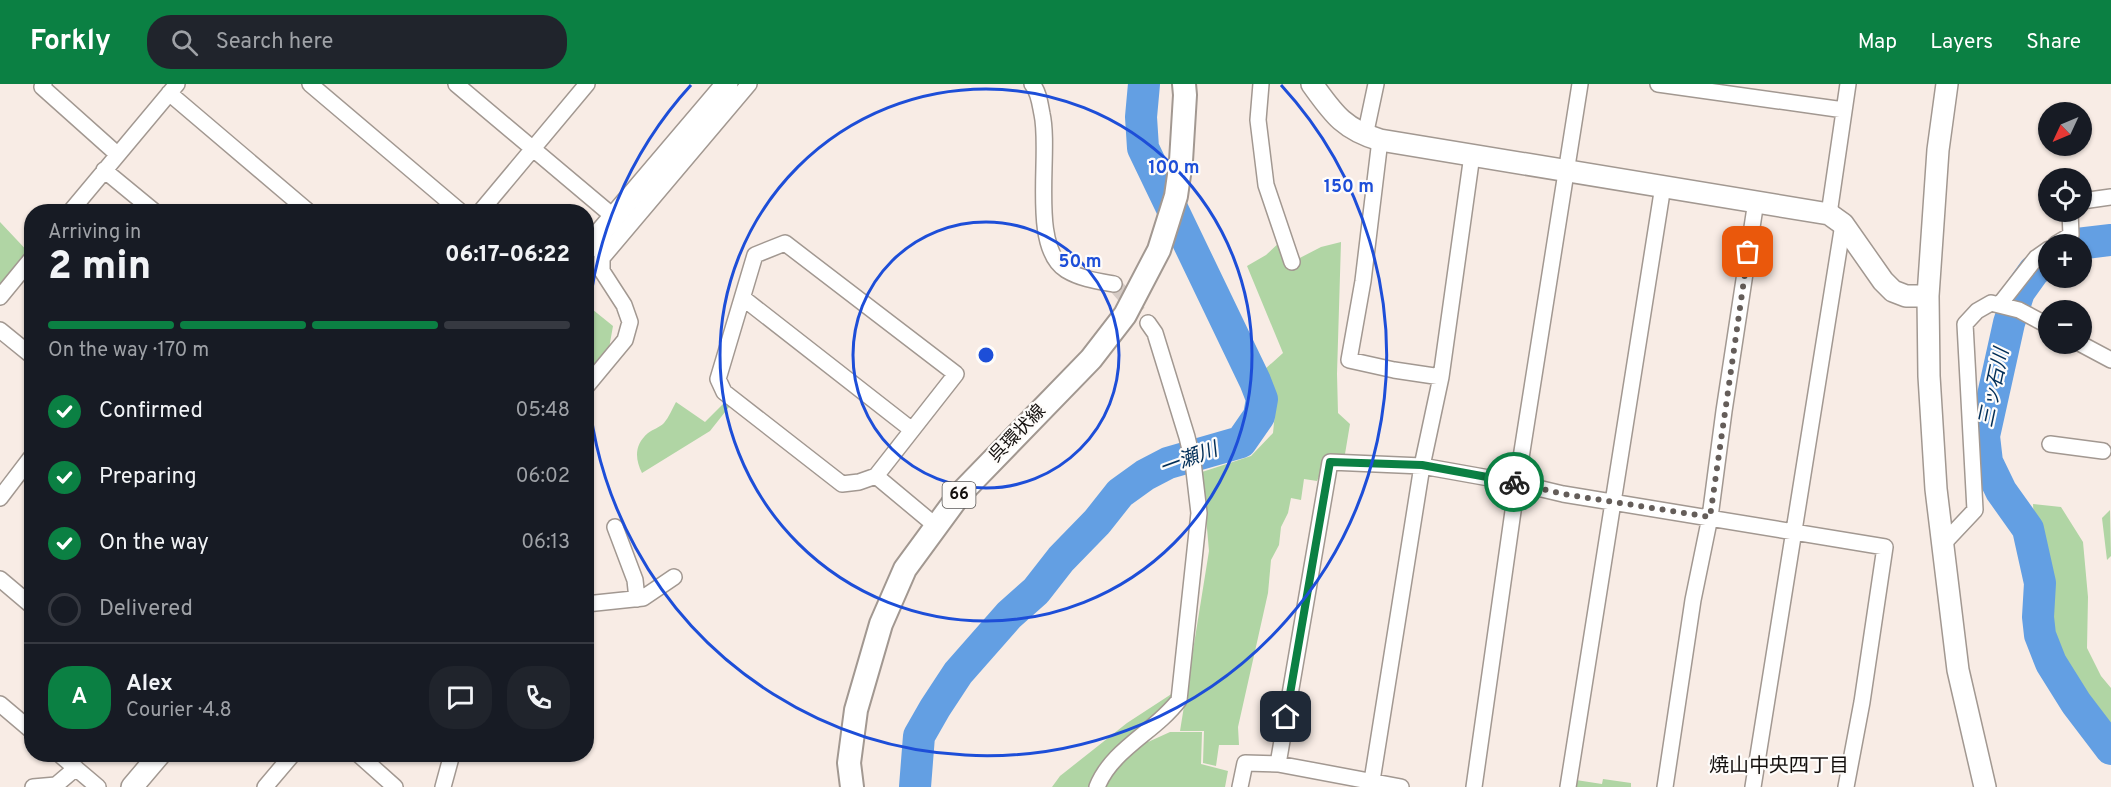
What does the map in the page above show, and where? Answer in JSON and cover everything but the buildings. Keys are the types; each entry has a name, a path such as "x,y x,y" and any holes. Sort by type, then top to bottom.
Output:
{"main road":[{"name":"呉環状線","path":"852,787 849,763 856,710 881,624 905,569 960,494 1091,359 1125,315 1159,250 1176,196 1181,160 1184,84"}],"street":[{"path":"45,84 42,87 117,154"},
{"path":"310,84 452,204"},
{"path":"456,84 614,217"},
{"path":"487,204 587,84"},
{"path":"594,241 727,84"},
{"path":"594,377 625,340 630,322 624,305 602,271 602,258 749,84"},
{"path":"1032,84 1037,90 1044,125 1044,225 1048,247 1063,268 1085,279 1114,284"},
{"path":"1261,84 1258,120 1266,185 1292,262"},
{"path":"1312,84 1334,114 1348,127 1373,138 1756,201 1836,219 1882,281 1893,291 1906,296 1928,296"},
{"path":"1376,84 1363,281 1349,360 1441,377"},
{"path":"1474,787 1517,483 1580,84"},
{"path":"1658,84 1844,110"},
{"path":"1753,787 1794,531 1836,219 1848,84"},
{"path":"1947,84 1938,150 1928,296 1929,376 1942,545 1958,670 1985,787"},
{"path":"76,204 173,89 300,204"},
{"path":"1371,784 1422,465 1441,377 1472,155"},
{"path":"104,170 145,204"},
{"path":"1568,787 1663,186"},
{"path":"2092,200 2111,197"},
{"path":"1665,787 1693,600 1710,517 1756,201"},
{"path":"785,243 956,374 876,476 859,482 842,484 724,392 718,379 742,298 755,255 785,243"},
{"path":"2009,307 2038,257"},
{"path":"0,297 24,268"},
{"path":"742,298 912,430"},
{"path":"1942,545 1975,510 1965,324 1977,311 1991,303 2009,307 2038,321"},
{"path":"1097,787 1101,777 1117,757 1179,700 1199,513 1187,437 1155,333 1148,323"},
{"path":"0,330 24,350"},
{"path":"2092,350 2111,360"},
{"path":"2050,444 2103,451"},
{"path":"1278,764 1330,462 1422,465 1563,494 1885,547 1862,702 1846,787"},
{"path":"0,498 24,475"},
{"path":"876,476 936,526"},
{"path":"615,527 635,580 637,599"},
{"path":"594,603 644,598 674,577"},
{"path":"0,579 24,599"},
{"path":"0,704 24,724"},
{"path":"69,762 98,787"},
{"path":"132,787 153,762"},
{"path":"265,787 286,762"},
{"path":"367,762 395,787"},
{"path":"443,787 450,762"},
{"path":"1240,787 1245,763 1278,764 1371,784 1401,787"},
{"path":"33,787 56,785 76,768"}],"green space":[{"path":"0,222 24,248 24,266 0,297"},
{"path":"1282,240 1292,262 1321,247 1341,242 1338,413 1350,424 1345,454 1326,461 1317,481 1304,479 1301,500 1291,498 1288,513 1281,527 1279,545 1271,560 1268,593 1238,727 1239,745 1219,745 1216,766 1203,763 1204,731 1180,731 1209,551 1202,472 1251,456 1273,433 1276,402 1264,370 1283,353 1247,266 1266,255"},
{"path":"594,311 613,326 608,354 594,371"},
{"path":"728,399 733,402 710,431 642,473 637,457 640,442 648,433 664,423 676,402 705,422"},
{"path":"2033,504 2061,507 2083,542 2088,597 2087,648 2101,676 2111,688 2111,735 2091,711 2060,662 2045,629 2049,578 2035,536"},
{"path":"2110,510 2111,556 2107,560 2102,518"},
{"path":"1173,693 1161,724 1148,742 1170,732 1202,732 1201,764 1228,771 1225,787 1052,787 1060,776 1127,723"},
{"path":"1603,779 1631,783 1631,787 1569,787 1576,780 1602,784"}],"waterway":[{"name":"一瀬川","path":"915,787 919,736 958,673 1009,615 1036,591 1061,559 1097,522 1120,493 1145,475 1168,463 1241,442 1259,416 1262,399 1255,381 1143,148 1141,117 1144,84"},
{"name":"三ッ石川","path":"2092,242 2111,240"},
{"name":"三ッ石川","path":"2038,268 2019,292 2009,323 1984,436 1987,462 2001,491 2028,529 2040,583 2038,617 2040,635 2051,663 2076,703 2111,749"}],"tunnel":[{"path":"1114,284 1148,323"}],"way so far":[{"path":"1514,482 1563,494 1710,517 1748,252"}],"district":[{"name":"焼山中央四丁目","path":"1779,767"}],"route":[{"path":"1286,717 1330,462 1422,465 1514,482"}]}
